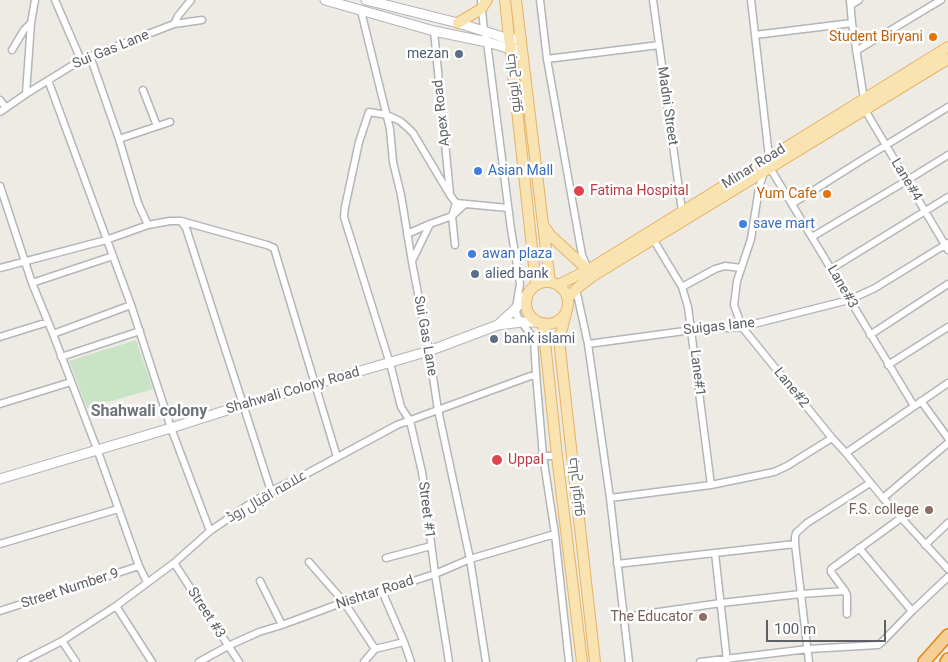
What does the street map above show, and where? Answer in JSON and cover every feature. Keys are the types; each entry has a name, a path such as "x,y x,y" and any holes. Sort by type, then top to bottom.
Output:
{"highway":[{"path":"924,662 948,635"}],"main road":[{"path":"325,0 351,3 361,11 434,31 487,42 521,44"},
{"path":"366,0 484,30 510,44"},
{"name":"جناح ایونیو","path":"505,0 534,286"},
{"name":"جناح ایونیو","path":"516,0 542,224 554,283"},
{"path":"458,23 483,3"},
{"name":"Minar Road","path":"568,298 592,276 653,239 794,148 864,99 948,47"},
{"name":"Minar Road","path":"794,148 865,110 948,59"},
{"name":"Minar Road","path":"554,283 588,270 682,211 768,165"},
{"path":"542,224 551,236 588,270"},
{"path":"541,282 554,283 562,288 568,298 566,313 562,318 550,324 541,323 530,316 526,306 527,296 534,286 541,282"},
{"name":"Shahwali Colony Road","path":"498,325 516,308 534,286"},
{"name":"جناح ایونیو","path":"566,313 560,337 560,349 595,662"},
{"name":"Shahwali Colony Road","path":"0,479 429,351 498,325 522,322 541,323"},
{"name":"جناح ایونیو","path":"541,323 582,662"}],"street":[{"path":"26,94 31,24 35,0"},
{"path":"55,0 81,60"},
{"path":"174,24 191,0"},
{"path":"540,0 547,60 582,255 588,270"},
{"name":"Madni Street","path":"653,0 682,211"},
{"path":"751,0 768,165"},
{"path":"859,0 850,3 864,99"},
{"path":"856,51 942,0"},
{"path":"483,3 484,30 520,284 516,308 518,316 534,339 543,456 555,534 569,662"},
{"name":"Sui Gas Lane","path":"361,11 390,129 393,162 401,196 438,410 470,560 486,662"},
{"name":"Sui Gas Lane","path":"0,112 81,60 174,24 202,20"},
{"path":"755,35 852,23"},
{"path":"12,50 24,30 31,24"},
{"name":"Apex Road","path":"434,31 450,195"},
{"path":"547,60 659,46"},
{"path":"90,56 119,139 138,203 148,225"},
{"path":"48,80 131,305 171,428 210,531"},
{"path":"143,90 157,126"},
{"path":"0,100 6,108"},
{"path":"792,204 948,107"},
{"name":"Lane#4","path":"865,110 906,181 947,246"},
{"name":"Street #1","path":"387,115 369,112 358,142 344,217 390,363 401,407 410,421 422,472 431,546 449,662"},
{"path":"387,115 400,121 412,133 456,203 508,208"},
{"path":"119,139 170,122"},
{"path":"812,237 948,155"},
{"name":"Lane#3","path":"768,165 914,406"},
{"name":"Lane#2","path":"768,165 759,188 751,240 737,281 734,305 742,327 883,498 948,569"},
{"path":"0,186 32,283 62,356 139,566 147,582"},
{"path":"831,269 948,197"},
{"path":"455,245 452,216 456,203"},
{"path":"407,234 452,216 465,204"},
{"path":"0,268 106,240 148,225 170,221 181,221 274,248 337,457"},
{"path":"181,221 186,228 271,491"},
{"path":"412,262 430,224"},
{"name":"Lane#1","path":"653,239 682,287 688,307 711,485"},
{"name":"Suigas lane","path":"588,344 692,330 742,327 849,300 875,288 947,246"},
{"path":"32,283 113,256"},
{"path":"682,287 715,269 725,266 741,268"},
{"path":"870,335 948,284"},
{"path":"576,289 588,344 610,498 629,662"},
{"path":"53,334 131,305"},
{"path":"0,337 48,322"},
{"path":"888,365 948,327"},
{"path":"62,356 140,331"},
{"name":"علامہ اقبال روڈ","path":"21,662 62,641 116,606 174,563 210,531 248,504 271,491 397,425 536,374"},
{"path":"0,404 71,382"},
{"path":"846,453 948,383"},
{"path":"921,401 948,438"},
{"path":"610,498 711,485 774,472 832,438"},
{"path":"883,498 948,443"},
{"path":"519,462 543,456 558,456"},
{"path":"809,662 795,544 796,532 870,482"},
{"path":"0,544 118,509"},
{"path":"847,614 847,596 830,569 901,518"},
{"path":"925,545 948,524"},
{"name":"Nishtar Road","path":"199,662 228,646 260,632 344,602 435,574 470,560 555,534"},
{"path":"617,564 795,544"},
{"path":"386,558 431,546"},
{"path":"859,548 912,611"},
{"path":"715,553 727,660"},
{"path":"309,562 344,602 375,650"},
{"name":"Street #3","path":"174,563 239,662"},
{"name":"Street Number 9","path":"0,611 139,566"},
{"path":"700,662 808,649 878,644 948,577"},
{"path":"260,581 282,625"},
{"path":"382,591 411,662"},
{"path":"624,617 721,602 845,591"},
{"path":"116,606 152,662"},
{"path":"564,616 577,614"},
{"path":"62,641 76,662"},
{"path":"364,662 375,650 404,642"}],"green space":[{"path":"136,340 153,389 87,408 69,361"}],"place":[{"name":"Student Biryani","path":"933,37"},
{"name":"mezan","path":"459,54"},
{"name":"Asian Mall","path":"478,171"},
{"name":"Fatima Hospital","path":"579,191"},
{"name":"Yum Cafe","path":"827,194"},
{"name":"save mart","path":"743,224"},
{"name":"awan plaza","path":"472,254"},
{"name":"alied bank","path":"475,274"},
{"name":"bank islami","path":"494,339"},
{"name":"Uppal","path":"497,460"},
{"name":"F.S. college","path":"929,510"},
{"name":"The Educator","path":"703,617"}],"district":[{"name":"Shahwali colony","path":"149,412"}]}
